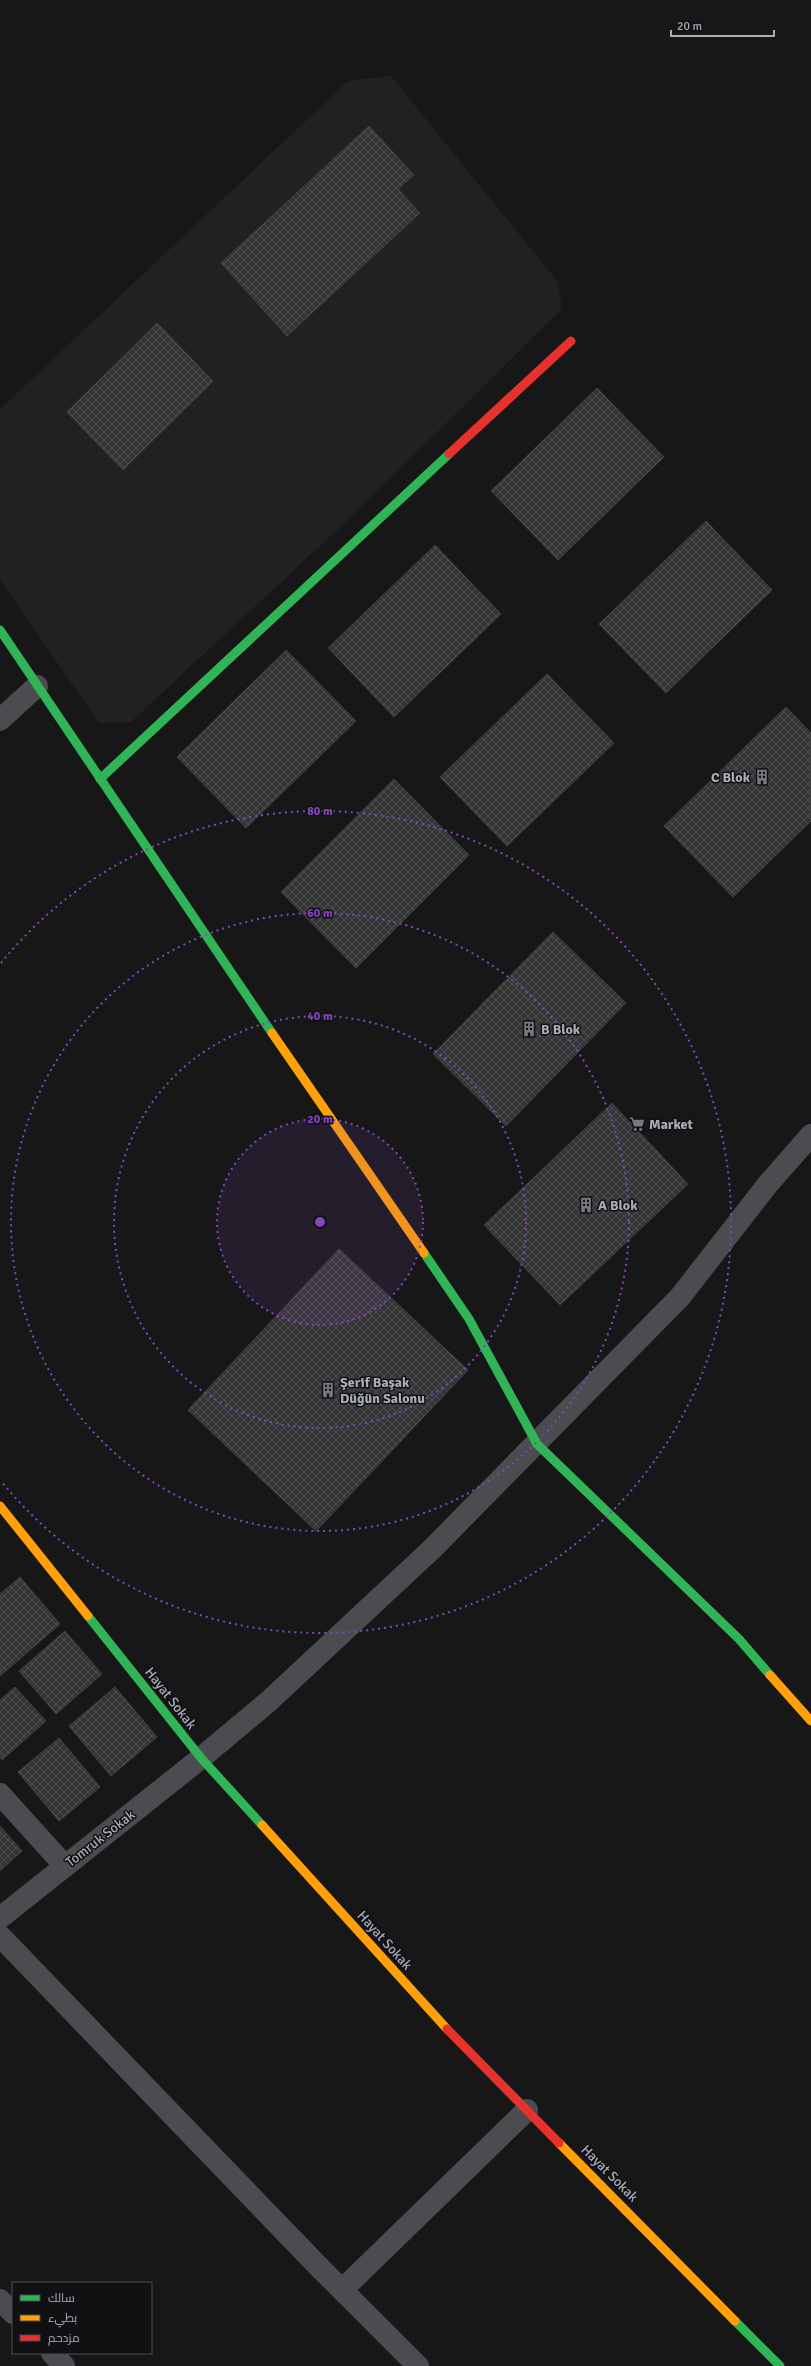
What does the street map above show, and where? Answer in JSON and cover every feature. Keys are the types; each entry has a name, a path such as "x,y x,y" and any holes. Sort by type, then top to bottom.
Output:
{"street":[{"path":"100,779 571,341"},
{"path":"0,630 469,1319 537,1444 739,1639 811,1721"},
{"path":"0,720 37,686"},
{"name":"Tomruk Sokak","path":"0,1918 201,1758 269,1701 432,1549 680,1297 768,1184 811,1135"},
{"name":"Hayat Sokak","path":"0,1506 201,1758 444,2026 780,2366"},
{"path":"0,1794 65,1866"},
{"path":"0,1936 342,2290 418,2366"},
{"path":"342,2290 527,2110"},
{"path":"0,2300 12,2312"},
{"path":"53,2354 64,2366"}],"shaded area":[{"path":"391,76 558,282 562,309 349,519 131,722 99,723 0,580 0,409 348,81"}],"building":[{"path":"369,126 414,175 398,189 420,213 287,336 221,263"},
{"path":"157,323 213,381 123,470 67,412"},
{"path":"597,388 664,457 558,560 491,491"},
{"path":"706,521 772,590 666,693 599,624"},
{"path":"435,545 501,614 394,717 328,648"},
{"path":"286,650 356,721 246,828 177,757"},
{"path":"547,674 614,743 507,846 440,777"},
{"name":"C Blok","path":"786,707 811,733 811,821 733,897 664,826"},
{"path":"394,779 469,855 356,968 281,892"},
{"name":"B Blok","path":"553,932 626,1003 506,1126 433,1054"},
{"name":"A Blok","path":"612,1103 688,1184 560,1305 484,1225"},
{"name":"Şerif Başak Düğün Salonu","path":"339,1249 468,1370 316,1531 188,1410"},
{"path":"20,1577 60,1624 0,1676 0,1594"},
{"path":"65,1631 102,1674 56,1714 19,1671"},
{"path":"15,1687 46,1721 2,1760 0,1757 0,1700"},
{"path":"115,1687 157,1737 111,1776 69,1726"},
{"path":"59,1738 100,1787 59,1821 18,1772"},
{"path":"0,1826 22,1851 0,1871"}],"traffic: fast":[{"path":"100,779 449,454"},
{"path":"0,630 272,1033"},
{"path":"424,1253 469,1319 537,1444 739,1639 770,1675"},
{"path":"88,1616 201,1758 262,1825"},
{"path":"735,2321 780,2366"}],"traffic: slow":[{"path":"272,1033 424,1253"},
{"path":"0,1506 88,1616"},
{"path":"770,1675 811,1721"},
{"path":"262,1825 447,2029"},
{"path":"559,2143 735,2321"}],"traffic: jam":[{"path":"449,454 571,341"},
{"path":"447,2029 559,2143"}],"place":[{"name":"C Blok","path":"762,777"},
{"name":"B Blok","path":"529,1029"},
{"name":"Market","path":"637,1124"},
{"name":"A Blok","path":"586,1205"},
{"name":"Şerif Başak Düğün Salonu","path":"328,1390"}]}
